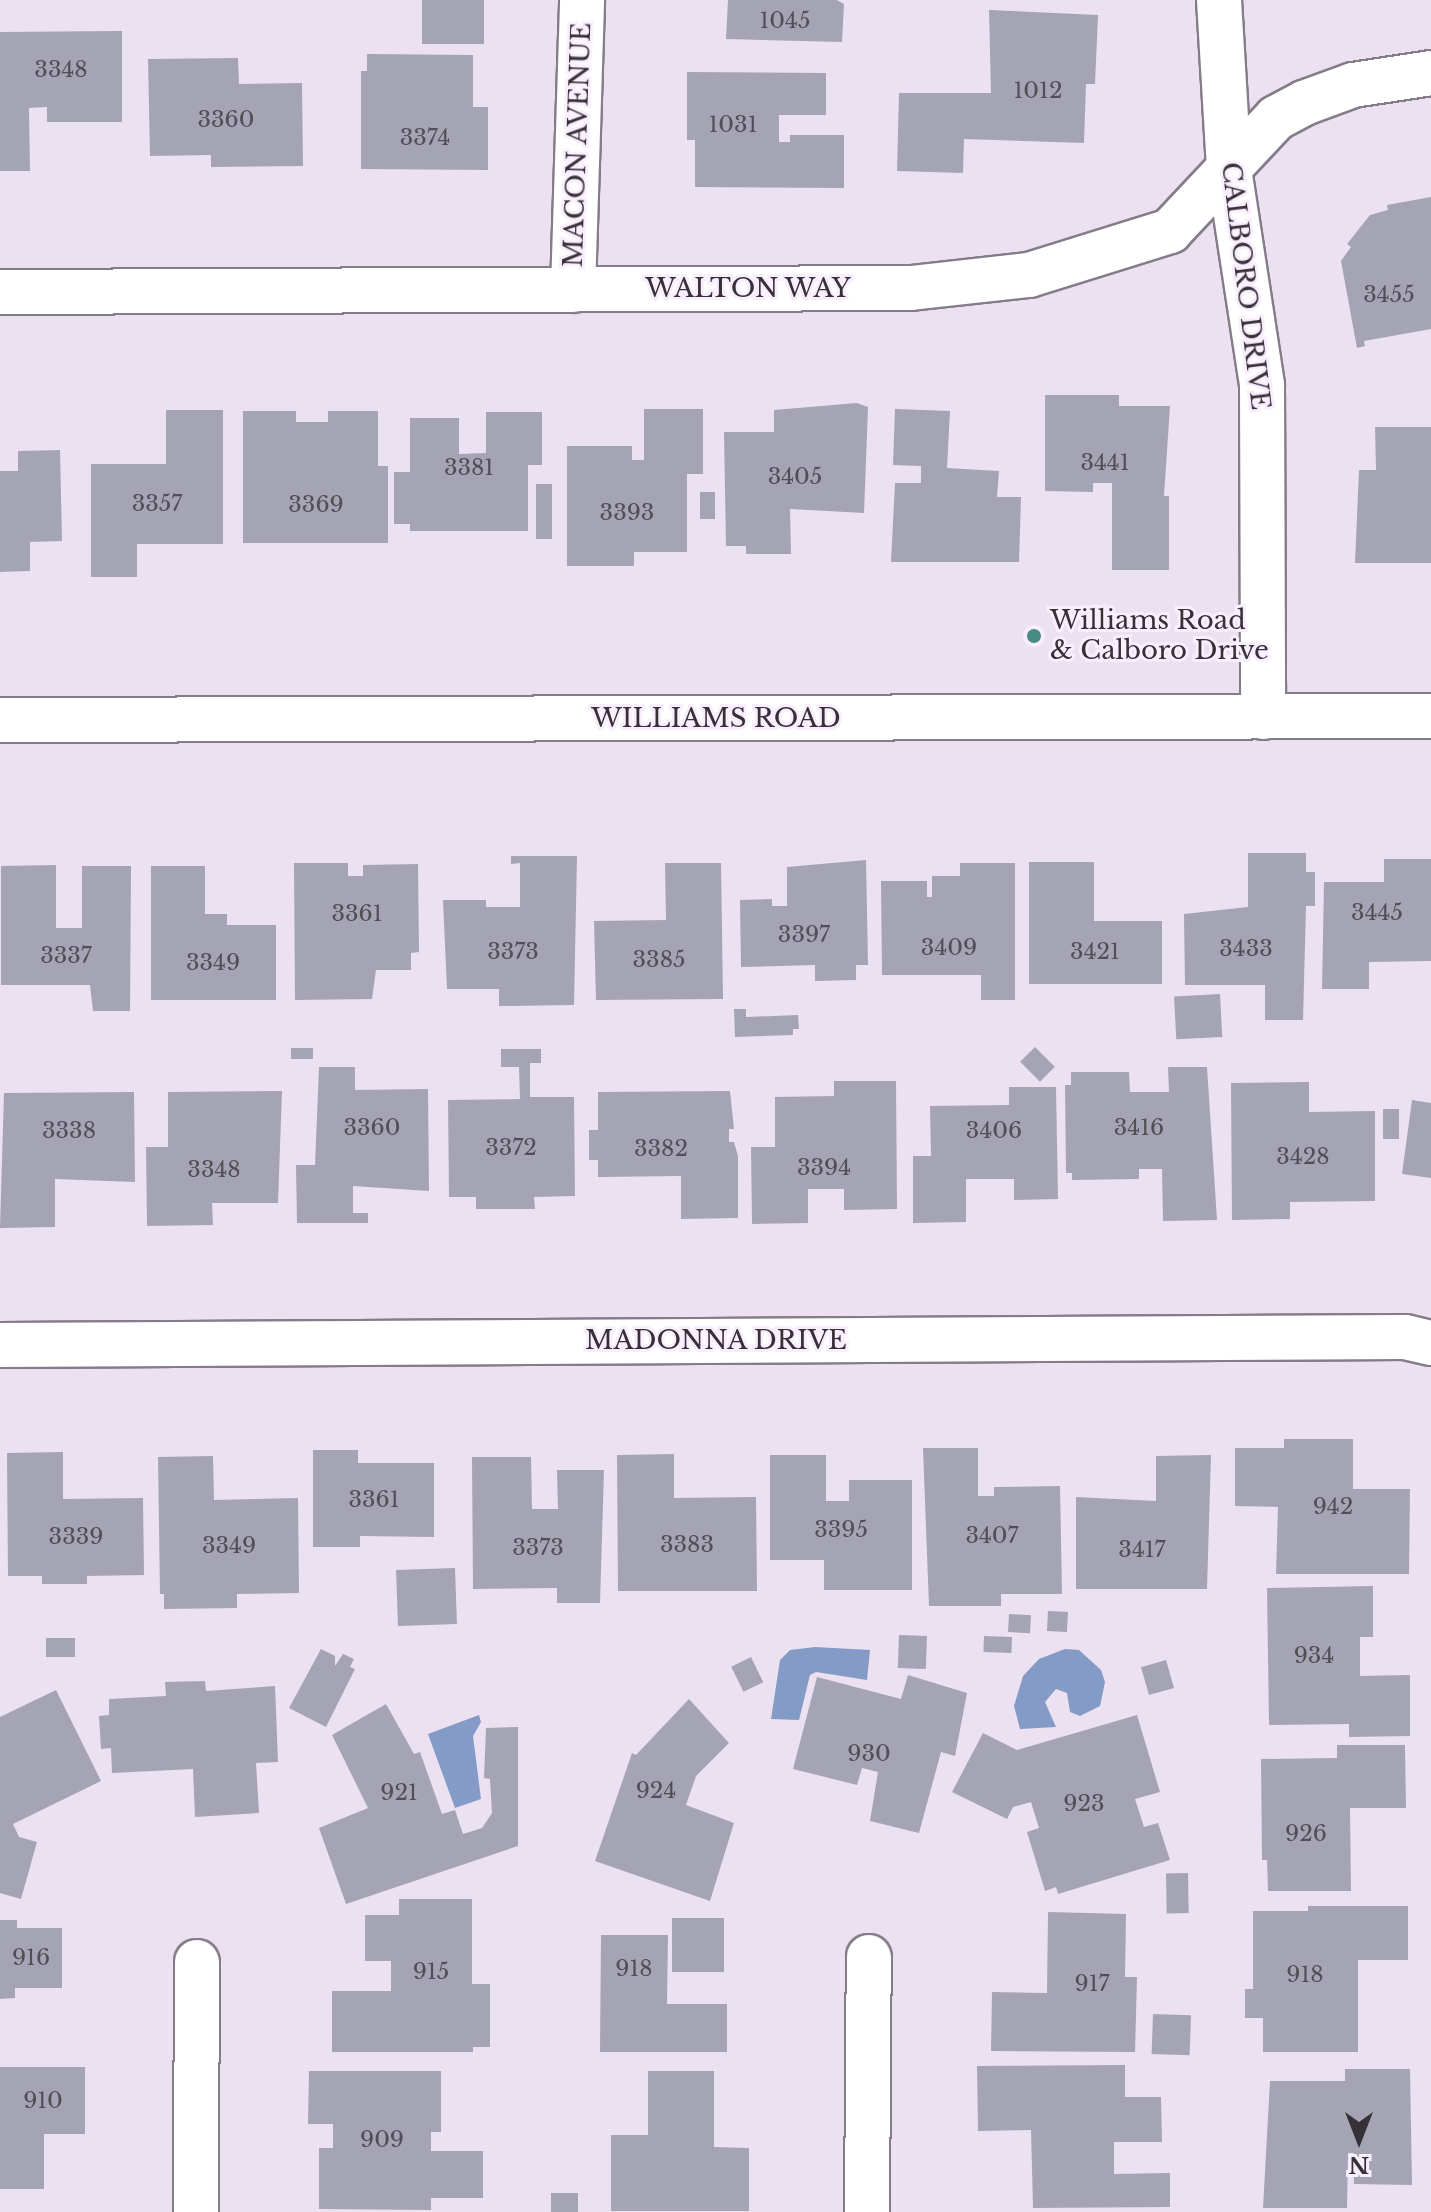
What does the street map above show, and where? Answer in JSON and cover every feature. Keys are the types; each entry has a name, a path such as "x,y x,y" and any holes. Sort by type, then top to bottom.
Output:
{"street":[{"name":"MACON AVENUE","path":"573,290 582,0"},
{"name":"CALBORO DRIVE","path":"1219,0 1229,169 1262,385 1263,717"},
{"name":"WALTON WAY","path":"0,292 911,288 1029,275 1170,231 1276,118 1304,103 1353,85 1431,73"},
{"name":"WILLIAMS ROAD","path":"0,720 1431,716"},
{"name":"MADONNA DRIVE","path":"0,1345 1389,1337 1431,1343"},
{"path":"867,2212 869,1957"},
{"path":"196,2212 197,1962"}],"water":[{"path":"815,1647 870,1650 867,1680 816,1672 810,1675 799,1720 771,1719 780,1660 790,1650"},
{"path":"1065,1649 1079,1650 1101,1670 1105,1682 1100,1706 1080,1716 1070,1712 1067,1693 1056,1689 1045,1702 1056,1727 1020,1729 1014,1706 1023,1676 1039,1659"},
{"path":"479,1715 481,1722 473,1736 481,1799 455,1808 428,1734"}],"building":[{"path":"422,0 484,0 484,44 422,44"},
{"path":"728,0 837,0 844,4 842,42 726,39"},
{"path":"989,10 1098,15 1095,84 1086,84 1084,143 964,139 963,173 897,171 899,93 991,93"},
{"path":"122,31 122,122 47,122 47,107 29,108 30,171 0,171 0,32"},
{"path":"367,54 473,55 473,107 488,107 488,170 361,169 361,71 367,71"},
{"path":"238,58 239,84 302,83 303,166 211,167 211,155 150,156 148,59"},
{"path":"687,72 826,73 826,115 779,115 779,142 790,142 790,135 844,135 844,188 695,187 695,140 687,140"},
{"path":"1431,197 1431,329 1364,341 1365,346 1357,348 1341,261 1351,247 1347,244 1370,215 1388,210 1387,205"},
{"path":"1045,395 1119,395 1119,406 1170,406 1164,496 1169,496 1169,570 1112,570 1112,483 1093,483 1093,492 1045,491"},
{"path":"857,403 868,407 864,513 790,509 791,554 746,554 746,546 726,546 724,432 774,432 774,410"},
{"path":"644,409 703,409 703,474 687,474 687,552 634,552 634,566 567,566 567,446 632,446 632,460 644,460"},
{"path":"895,409 950,411 947,468 999,471 997,497 1021,497 1019,562 891,562 895,483 921,483 921,466 893,465"},
{"path":"166,410 223,410 223,544 137,544 137,577 91,577 91,464 166,464"},
{"path":"243,411 296,411 296,422 328,422 328,411 378,411 378,466 388,466 388,543 243,543"},
{"path":"486,412 542,412 542,465 528,465 528,531 410,531 410,524 394,524 394,472 410,472 410,418 459,418 459,454 486,453"},
{"path":"1375,427 1431,427 1431,563 1355,563 1359,470 1376,470"},
{"path":"60,450 62,541 30,542 30,571 0,572 0,471 18,471 18,451"},
{"path":"536,484 552,484 552,539 536,539"},
{"path":"700,492 715,492 715,519 700,519"},
{"path":"1248,853 1306,853 1306,872 1315,872 1315,906 1306,906 1303,1020 1265,1020 1265,985 1185,985 1184,914 1248,907"},
{"path":"511,856 577,856 574,1005 499,1006 499,989 447,989 443,900 486,900 486,907 520,907 520,863 511,864"},
{"path":"1384,859 1431,859 1431,961 1369,962 1369,989 1322,989 1324,882 1384,882"},
{"path":"866,860 868,965 856,965 856,980 815,981 815,965 741,967 740,900 772,899 772,906 787,906 787,867"},
{"path":"1029,862 1094,862 1094,921 1162,921 1162,984 1029,984"},
{"path":"294,863 348,863 348,876 363,876 363,865 418,864 419,952 411,953 411,970 376,970 372,999 295,1000"},
{"path":"665,863 721,863 723,999 596,1000 594,921 666,920"},
{"path":"960,863 1015,863 1015,1000 981,1000 981,975 882,975 881,881 927,881 927,897 932,897 932,876 960,876"},
{"path":"56,865 56,928 82,928 82,866 131,866 130,1011 93,1011 90,985 1,985 1,866"},
{"path":"151,866 205,866 205,914 227,914 227,925 276,925 276,1000 151,1000"},
{"path":"1220,994 1222,1037 1176,1039 1174,996"},
{"path":"734,1009 746,1009 746,1017 798,1015 799,1029 793,1029 793,1035 735,1037"},
{"path":"1035,1047 1055,1067 1040,1082 1020,1062"},
{"path":"291,1048 313,1048 313,1059 291,1059"},
{"path":"501,1049 541,1049 541,1063 530,1063 530,1097 574,1097 575,1196 534,1197 535,1209 476,1209 476,1197 449,1197 448,1100 520,1099 519,1067 501,1067"},
{"path":"319,1067 355,1067 355,1090 428,1089 429,1191 353,1186 353,1213 368,1213 368,1223 297,1223 296,1165 315,1165"},
{"path":"1168,1067 1207,1067 1217,1220 1163,1221 1162,1169 1139,1169 1139,1179 1072,1180 1072,1173 1066,1173 1065,1085 1071,1085 1071,1072 1129,1072 1130,1092 1169,1092"},
{"path":"834,1081 896,1081 897,1209 844,1210 844,1189 808,1189 808,1223 752,1224 751,1147 775,1147 775,1097 834,1096"},
{"path":"1309,1082 1309,1112 1375,1111 1375,1201 1290,1202 1290,1219 1232,1220 1231,1083"},
{"path":"1009,1087 1056,1087 1058,1199 1014,1200 1014,1179 966,1179 966,1222 913,1223 913,1156 931,1156 930,1106 1009,1105"},
{"path":"282,1091 278,1203 212,1203 213,1225 147,1226 146,1147 168,1147 168,1092"},
{"path":"730,1091 734,1129 729,1129 729,1142 734,1142 738,1156 738,1218 681,1219 681,1176 598,1177 598,1160 589,1160 589,1130 598,1130 598,1092"},
{"path":"134,1092 135,1182 55,1179 55,1227 0,1228 4,1093"},
{"path":"1412,1100 1431,1103 1431,1178 1402,1174"},
{"path":"1383,1109 1399,1109 1399,1139 1383,1139"},
{"path":"1284,1439 1353,1439 1353,1489 1410,1489 1409,1574 1276,1574 1278,1507 1235,1506 1235,1448 1284,1448"},
{"path":"923,1448 978,1448 978,1496 994,1496 994,1487 1060,1486 1062,1594 1001,1594 1001,1606 929,1606"},
{"path":"313,1450 358,1450 358,1463 434,1463 434,1537 360,1536 360,1547 313,1547"},
{"path":"63,1452 63,1499 143,1498 144,1575 87,1576 87,1584 42,1584 42,1576 8,1576 7,1453"},
{"path":"674,1454 674,1498 756,1497 757,1591 618,1591 617,1455"},
{"path":"770,1455 826,1455 826,1501 849,1501 849,1480 912,1480 912,1590 824,1590 824,1560 770,1560"},
{"path":"1211,1455 1207,1589 1076,1589 1076,1497 1156,1501 1156,1456"},
{"path":"213,1456 214,1500 298,1498 299,1593 237,1594 237,1608 164,1609 164,1594 160,1594 158,1457"},
{"path":"472,1457 531,1457 532,1509 558,1509 557,1470 604,1470 600,1603 557,1603 557,1588 473,1589"},
{"path":"455,1568 457,1624 398,1626 396,1570"},
{"path":"1373,1586 1373,1637 1360,1637 1360,1676 1410,1675 1410,1736 1349,1737 1349,1724 1269,1725 1267,1588"},
{"path":"1048,1611 1068,1612 1067,1632 1047,1631"},
{"path":"1009,1614 1031,1615 1030,1633 1008,1632"},
{"path":"899,1635 927,1636 926,1669 898,1668"},
{"path":"984,1636 1012,1637 1011,1653 983,1652"},
{"path":"46,1638 75,1638 75,1657 46,1657"},
{"path":"321,1649 335,1656 335,1666 343,1654 354,1659 350,1667 355,1669 326,1727 289,1708"},
{"path":"751,1657 763,1682 744,1692 731,1667"},
{"path":"1166,1660 1174,1688 1149,1695 1141,1667"},
{"path":"908,1675 967,1693 955,1756 941,1752 919,1833 870,1821 878,1772 862,1768 857,1785 793,1769 817,1677 901,1699"},
{"path":"205,1681 206,1691 275,1686 278,1762 256,1763 259,1813 195,1817 193,1769 112,1773 111,1748 101,1749 99,1716 109,1715 109,1699 166,1696 165,1682"},
{"path":"56,1690 101,1781 13,1824 19,1837 37,1842 21,1899 0,1893 0,1717"},
{"path":"689,1699 729,1743 696,1776 686,1805 734,1823 710,1901 595,1861 632,1753 636,1755"},
{"path":"386,1704 414,1754 420,1752 442,1814 455,1810 463,1834 482,1828 492,1813 490,1779 484,1778 486,1728 518,1727 518,1846 346,1904 319,1828 368,1808 332,1735"},
{"path":"1137,1715 1160,1792 1135,1799 1144,1827 1158,1823 1170,1860 1058,1894 1056,1887 1045,1891 1027,1832 1039,1828 1031,1802 1013,1807 1007,1819 952,1792 983,1733 1017,1750"},
{"path":"1337,1745 1405,1745 1406,1808 1350,1808 1351,1891 1268,1891 1267,1860 1262,1860 1261,1759 1337,1758"},
{"path":"1166,1873 1188,1873 1189,1913 1167,1913"},
{"path":"399,1899 472,1899 472,1984 490,1984 490,2047 473,2047 473,2052 332,2052 332,1991 391,1991 391,1961 365,1961 365,1915 399,1915"},
{"path":"1308,1906 1408,1906 1408,1960 1358,1960 1358,2052 1263,2052 1263,2018 1245,2018 1245,1989 1253,1989 1253,1911 1308,1911"},
{"path":"1048,1912 1126,1914 1125,1977 1137,1977 1135,2052 991,2051 992,1992 1047,1993"},
{"path":"672,1918 724,1918 724,1972 672,1972"},
{"path":"0,1920 17,1920 17,1928 62,1928 62,1988 15,1988 15,1998 0,1999"},
{"path":"601,1935 668,1935 667,2004 727,2004 727,2052 600,2052"},
{"path":"1153,2014 1191,2015 1190,2055 1152,2054"},
{"path":"1125,2065 1125,2097 1161,2097 1162,2142 1114,2142 1114,2174 1170,2173 1170,2207 1033,2208 1031,2130 978,2131 977,2066"},
{"path":"0,2067 85,2067 85,2134 44,2134 44,2189 0,2189"},
{"path":"1345,2069 1410,2069 1412,2185 1354,2184 1354,2153 1348,2153 1347,2208 1263,2208 1270,2081 1345,2081"},
{"path":"309,2071 441,2071 441,2132 431,2132 431,2151 483,2151 483,2198 431,2198 431,2210 319,2209 319,2148 333,2148 333,2124 308,2124"},
{"path":"648,2071 714,2071 714,2147 749,2148 749,2211 611,2211 611,2135 648,2135"},
{"path":"551,2193 578,2193 578,2212 551,2212"}],"place":[{"name":"Williams Road & Calboro Drive","path":"1034,636"}]}
